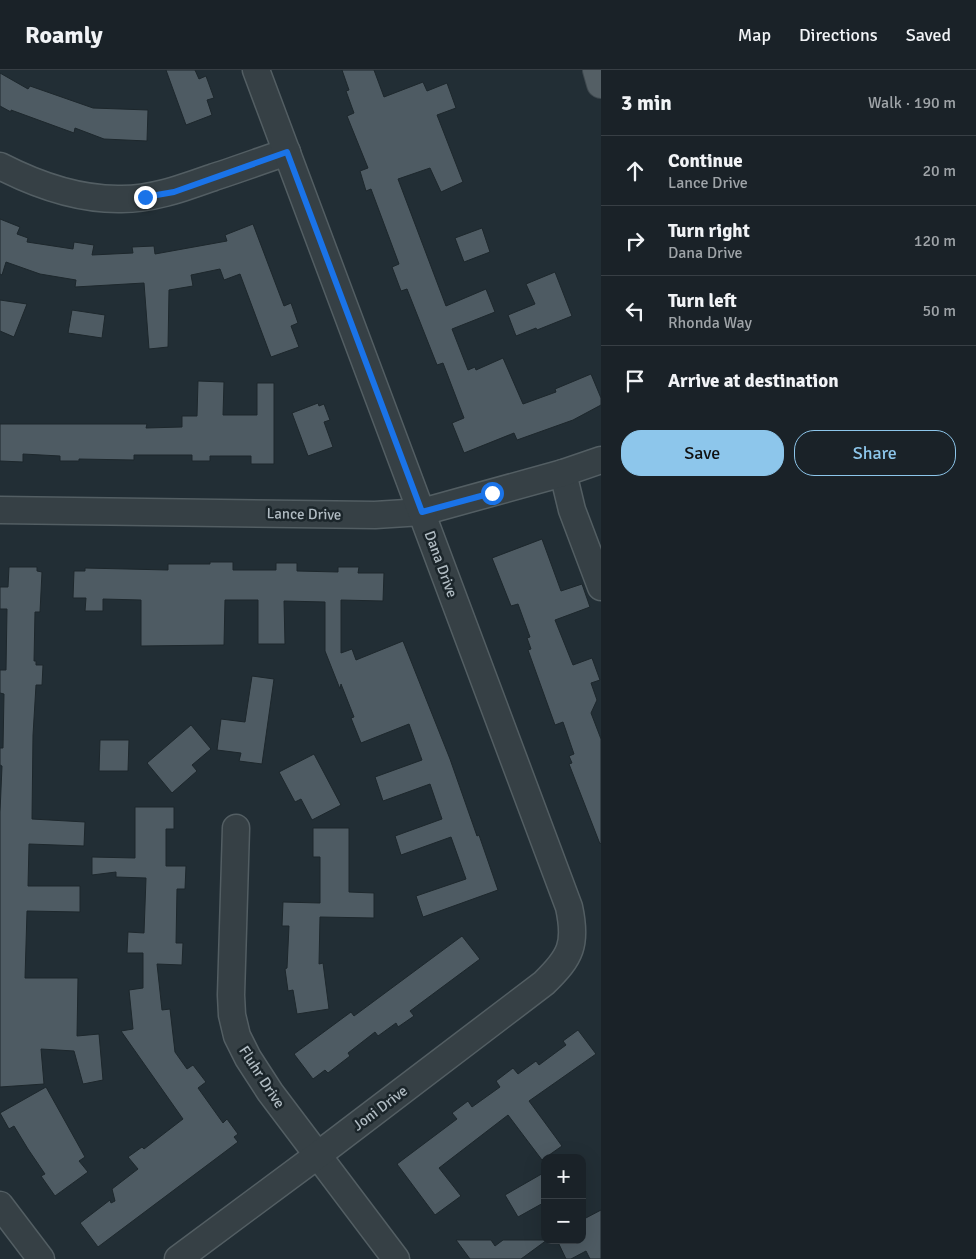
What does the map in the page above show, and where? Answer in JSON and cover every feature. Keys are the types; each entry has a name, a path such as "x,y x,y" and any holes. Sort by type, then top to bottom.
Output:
{"main road":[{"path":"597,70 601,84"}],"street":[{"name":"Dana Drive","path":"256,70 569,907 573,926 571,947"},
{"path":"0,166 27,178 69,192 118,199 174,192 287,152"},
{"name":"Lance Drive","path":"0,510 365,514 422,512 563,473 601,460"},
{"path":"563,473 572,510 601,587"},
{"name":"Fluhr Drive","path":"236,828 231,995 232,1015 237,1036 248,1058 270,1092 396,1259"},
{"name":"Joni Drive","path":"178,1259 318,1155 544,982 564,962 571,947"},
{"path":"0,1205 41,1259"}],"building":[{"path":"166,70 195,70 199,79 206,76 214,98 207,100 212,115 186,125"},
{"path":"342,70 374,70 384,97 423,82 427,91 447,83 456,108 437,115 463,182 441,192 430,168 398,179 446,306 486,289 495,312 452,329 468,370 475,367 476,370 503,358 523,404 556,392 555,389 591,374 601,398 601,405 573,420 517,440 514,433 464,453 452,423 464,418 443,363 437,365 407,289 401,291 392,267 399,264 371,189 366,191 360,171 368,168 347,116 354,113 346,91 349,90"},
{"path":"0,73 28,89 30,86 93,108 148,110 147,141 104,139 75,128 74,133 11,110 11,112 0,106"},
{"path":"0,219 20,227 17,234 28,238 27,242 73,249 74,242 94,245 92,255 133,253 132,247 154,246 155,254 227,241 225,235 253,224 284,306 291,303 298,323 291,326 299,347 271,357 240,274 224,280 220,269 191,275 193,286 169,290 168,347 149,349 144,283 75,287 76,280 40,274 6,262 2,275 0,274"},
{"path":"482,228 490,252 464,262 455,238"},
{"path":"555,272 572,316 516,336 508,315 535,304 526,284"},
{"path":"0,300 27,304 14,337 0,331"},
{"path":"72,310 105,315 102,338 68,333"},
{"path":"198,381 224,382 223,415 257,415 257,383 274,383 274,464 251,464 251,456 210,456 210,461 192,461 192,455 134,455 134,460 79,459 79,461 60,461 60,456 23,454 23,462 0,461 0,424 147,424 146,428 182,427 182,416 197,416"},
{"path":"318,403 319,406 324,404 330,420 324,422 333,447 308,456 292,413"},
{"path":"542,539 561,591 582,584 590,607 555,620 573,665 592,658 600,680 591,683 597,700 591,713 601,739 600,844 569,764 572,763 569,756 574,754 563,722 555,725 528,650 531,649 527,638 530,637 518,604 511,606 492,558"},
{"path":"210,562 233,562 233,570 276,570 276,563 297,563 297,571 338,572 338,567 359,567 358,573 384,573 383,601 341,600 341,653 352,649 356,660 403,641 450,759 477,836 479,835 498,890 423,917 416,896 466,879 451,837 401,855 395,836 442,819 430,784 383,801 375,777 422,760 409,724 361,743 351,718 354,717 341,684 340,689 325,651 325,602 284,601 285,644 258,644 258,600 225,600 224,645 141,646 141,600 103,599 103,611 85,611 86,598 73,598 74,571 85,571 85,568 168,570 168,564 210,564"},
{"path":"9,567 37,567 37,571 42,572 40,612 35,612 34,661 36,661 36,665 43,665 42,685 36,685 33,735 32,819 85,822 84,846 29,844 28,886 80,886 80,912 27,911 25,978 78,978 77,1036 99,1034 103,1080 83,1084 74,1051 41,1049 44,1084 0,1087 0,812 2,766 0,765 0,748 3,748 4,694 0,693 0,670 6,670 7,609 0,609 0,587 8,587"},
{"path":"252,676 274,679 262,764 239,761 241,753 217,750 221,719 245,722"},
{"path":"191,725 211,749 192,765 197,771 172,793 147,763"},
{"path":"100,740 129,740 128,771 99,771"},
{"path":"314,754 341,805 312,820 301,799 295,802 279,772"},
{"path":"135,807 174,807 174,829 166,829 166,866 186,866 185,889 177,889 176,943 183,943 182,965 157,964 162,1010 170,1009 175,1052 187,1069 193,1065 206,1082 198,1088 223,1123 227,1119 238,1134 234,1137 238,1142 98,1247 80,1223 110,1200 111,1203 115,1201 112,1189 138,1169 128,1157 142,1147 144,1149 183,1119 121,1031 133,1029 129,990 143,988 143,953 127,953 128,932 144,933 146,878 116,877 116,872 92,875 92,857 135,858"},
{"path":"313,828 349,828 349,892 374,893 374,918 320,917 319,964 323,963 329,1009 297,1014 293,990 288,991 285,969 287,968 289,926 282,926 283,902 320,903 320,857 313,857"},
{"path":"462,936 480,959 410,1011 414,1016 398,1027 396,1023 378,1036 375,1032 348,1053 350,1056 328,1073 325,1070 313,1079 294,1054 351,1012 354,1016"},
{"path":"578,1030 596,1054 529,1101 562,1146 551,1154 541,1154 541,1159 508,1115 439,1168 461,1196 435,1215 397,1164 457,1119 452,1113 468,1101 472,1107 500,1087 496,1081 513,1068 518,1074 536,1061 539,1065 566,1045 563,1041"},
{"path":"46,1087 85,1157 79,1161 88,1172 55,1196 41,1176 45,1174 14,1126 9,1129 0,1113"},
{"path":"541,1174 541,1204 518,1217 505,1195"},
{"path":"601,1210 601,1259 590,1259 586,1251 571,1259 566,1259 559,1244 586,1244 586,1218"},
{"path":"456,1240 491,1240 495,1246 503,1240 541,1240 542,1244 521,1259 470,1259"}],"route":[{"path":"145,197 174,192 287,152 422,512 492,493"}]}
